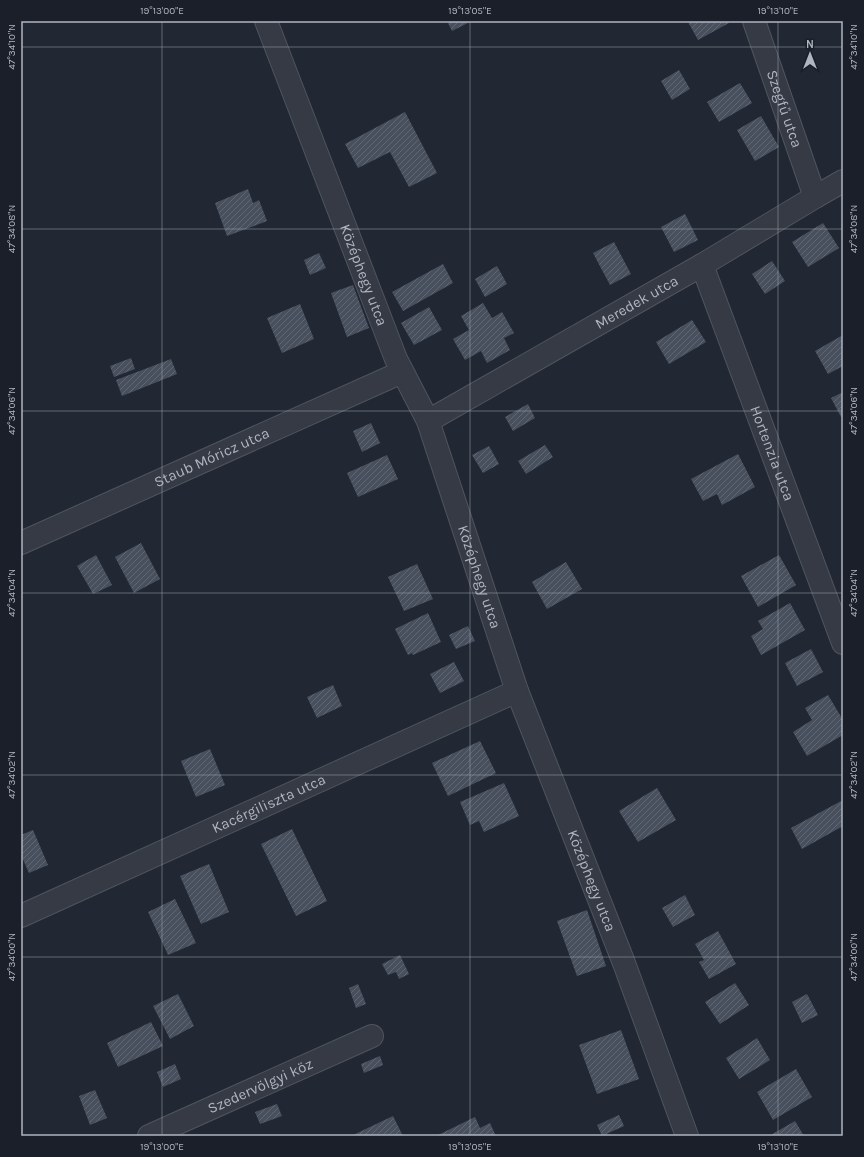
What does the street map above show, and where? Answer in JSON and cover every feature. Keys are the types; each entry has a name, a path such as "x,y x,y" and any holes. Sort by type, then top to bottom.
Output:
{"street":[{"name":"Középhegy utca","path":"266,21 402,372 428,421 517,691 624,963 686,1136"},
{"name":"Szegfű utca","path":"754,21 815,197"},
{"name":"Meredek utca","path":"428,421 702,265 815,197 843,182"},
{"name":"Hortenzia utca","path":"702,265 843,643"},
{"name":"Staub Móricz utca","path":"21,543 402,372"},
{"name":"Kacérgiliszta utca","path":"21,916 517,691"},
{"name":"Szedervölgyi köz","path":"149,1136 372,1036"}],"building":[{"path":"447,21 472,21 452,31"},
{"path":"727,21 729,23 698,40 688,22"},
{"path":"679,70 690,89 672,100 661,81"},
{"path":"740,83 752,103 719,122 707,102"},
{"path":"405,112 437,173 409,187 390,152 358,168 345,144"},
{"path":"761,116 779,147 755,161 737,130"},
{"path":"248,189 253,203 259,200 267,221 227,236 215,203"},
{"path":"685,214 698,240 674,252 661,227"},
{"path":"823,223 839,248 808,267 792,242"},
{"path":"614,242 631,274 610,285 593,253"},
{"path":"319,253 326,268 310,275 304,260"},
{"path":"772,261 785,281 765,294 752,274"},
{"path":"443,264 453,283 403,311 392,292"},
{"path":"497,266 507,284 485,297 475,279"},
{"path":"353,285 369,328 347,337 331,293"},
{"path":"483,303 492,318 502,312 514,333 504,338 510,350 487,363 481,351 465,360 453,339 469,330 461,316"},
{"path":"300,304 314,339 282,353 267,318"},
{"path":"429,307 442,330 414,345 401,323"},
{"path":"692,320 706,342 669,364 656,342"},
{"path":"843,335 843,366 828,374 815,351"},
{"path":"131,358 135,369 114,377 110,366"},
{"path":"171,359 177,374 122,396 116,380"},
{"path":"843,392 843,416 841,417 831,398"},
{"path":"528,404 535,418 513,431 505,417"},
{"path":"371,423 380,443 362,452 353,431"},
{"path":"545,445 553,457 526,474 518,461"},
{"path":"489,446 499,464 483,473 472,455"},
{"path":"738,454 755,487 722,505 717,494 703,501 691,479"},
{"path":"387,455 398,479 358,497 347,473"},
{"path":"141,543 160,579 134,593 115,557"},
{"path":"96,555 112,585 93,594 77,566"},
{"path":"779,555 796,585 758,607 741,576"},
{"path":"566,562 582,589 547,609 532,582"},
{"path":"417,564 433,599 404,611 388,577"},
{"path":"790,603 805,630 761,655 751,636 763,629 758,621"},
{"path":"428,613 441,642 413,655 412,653 408,655 395,629"},
{"path":"468,626 475,641 456,649 449,635"},
{"path":"811,649 823,672 797,686 785,663"},
{"path":"454,662 464,681 440,693 430,674"},
{"path":"333,685 342,706 317,718 307,697"},
{"path":"828,695 843,720 843,735 807,756 793,732 812,720 805,708"},
{"path":"480,741 496,773 448,796 432,763"},
{"path":"210,749 225,785 196,797 181,761"},
{"path":"504,783 519,816 484,832 479,821 470,825 460,802"},
{"path":"657,788 676,820 638,842 619,811"},
{"path":"843,800 843,826 802,849 791,828"},
{"path":"292,829 327,901 296,916 261,844"},
{"path":"33,830 48,865 29,873 21,855 21,835"},
{"path":"209,864 229,912 201,924 180,876"},
{"path":"685,895 695,915 673,927 662,908"},
{"path":"175,899 196,943 168,955 148,912"},
{"path":"587,910 606,966 577,976 557,921"},
{"path":"718,931 736,964 709,979 699,962 704,960 695,944"},
{"path":"400,955 409,974 399,979 396,972 388,975 382,964"},
{"path":"735,983 749,1005 720,1024 705,1002"},
{"path":"358,984 366,1004 356,1008 349,988"},
{"path":"178,994 194,1026 170,1039 153,1006"},
{"path":"807,994 818,1015 802,1023 792,1002"},
{"path":"151,1022 163,1046 118,1067 107,1043"},
{"path":"621,1030 639,1079 597,1094 579,1045"},
{"path":"757,1038 770,1060 739,1079 726,1058"},
{"path":"380,1056 383,1065 364,1073 361,1064"},
{"path":"175,1064 181,1079 163,1087 157,1072"},
{"path":"796,1069 812,1097 773,1120 757,1092"},
{"path":"95,1090 107,1118 90,1125 79,1096"},
{"path":"277,1104 282,1116 260,1124 255,1112"},
{"path":"619,1115 624,1126 602,1136 597,1125"},
{"path":"393,1116 403,1136 351,1136"},
{"path":"475,1117 480,1128 490,1123 496,1136 436,1136"},
{"path":"795,1121 804,1136 769,1136"}]}
